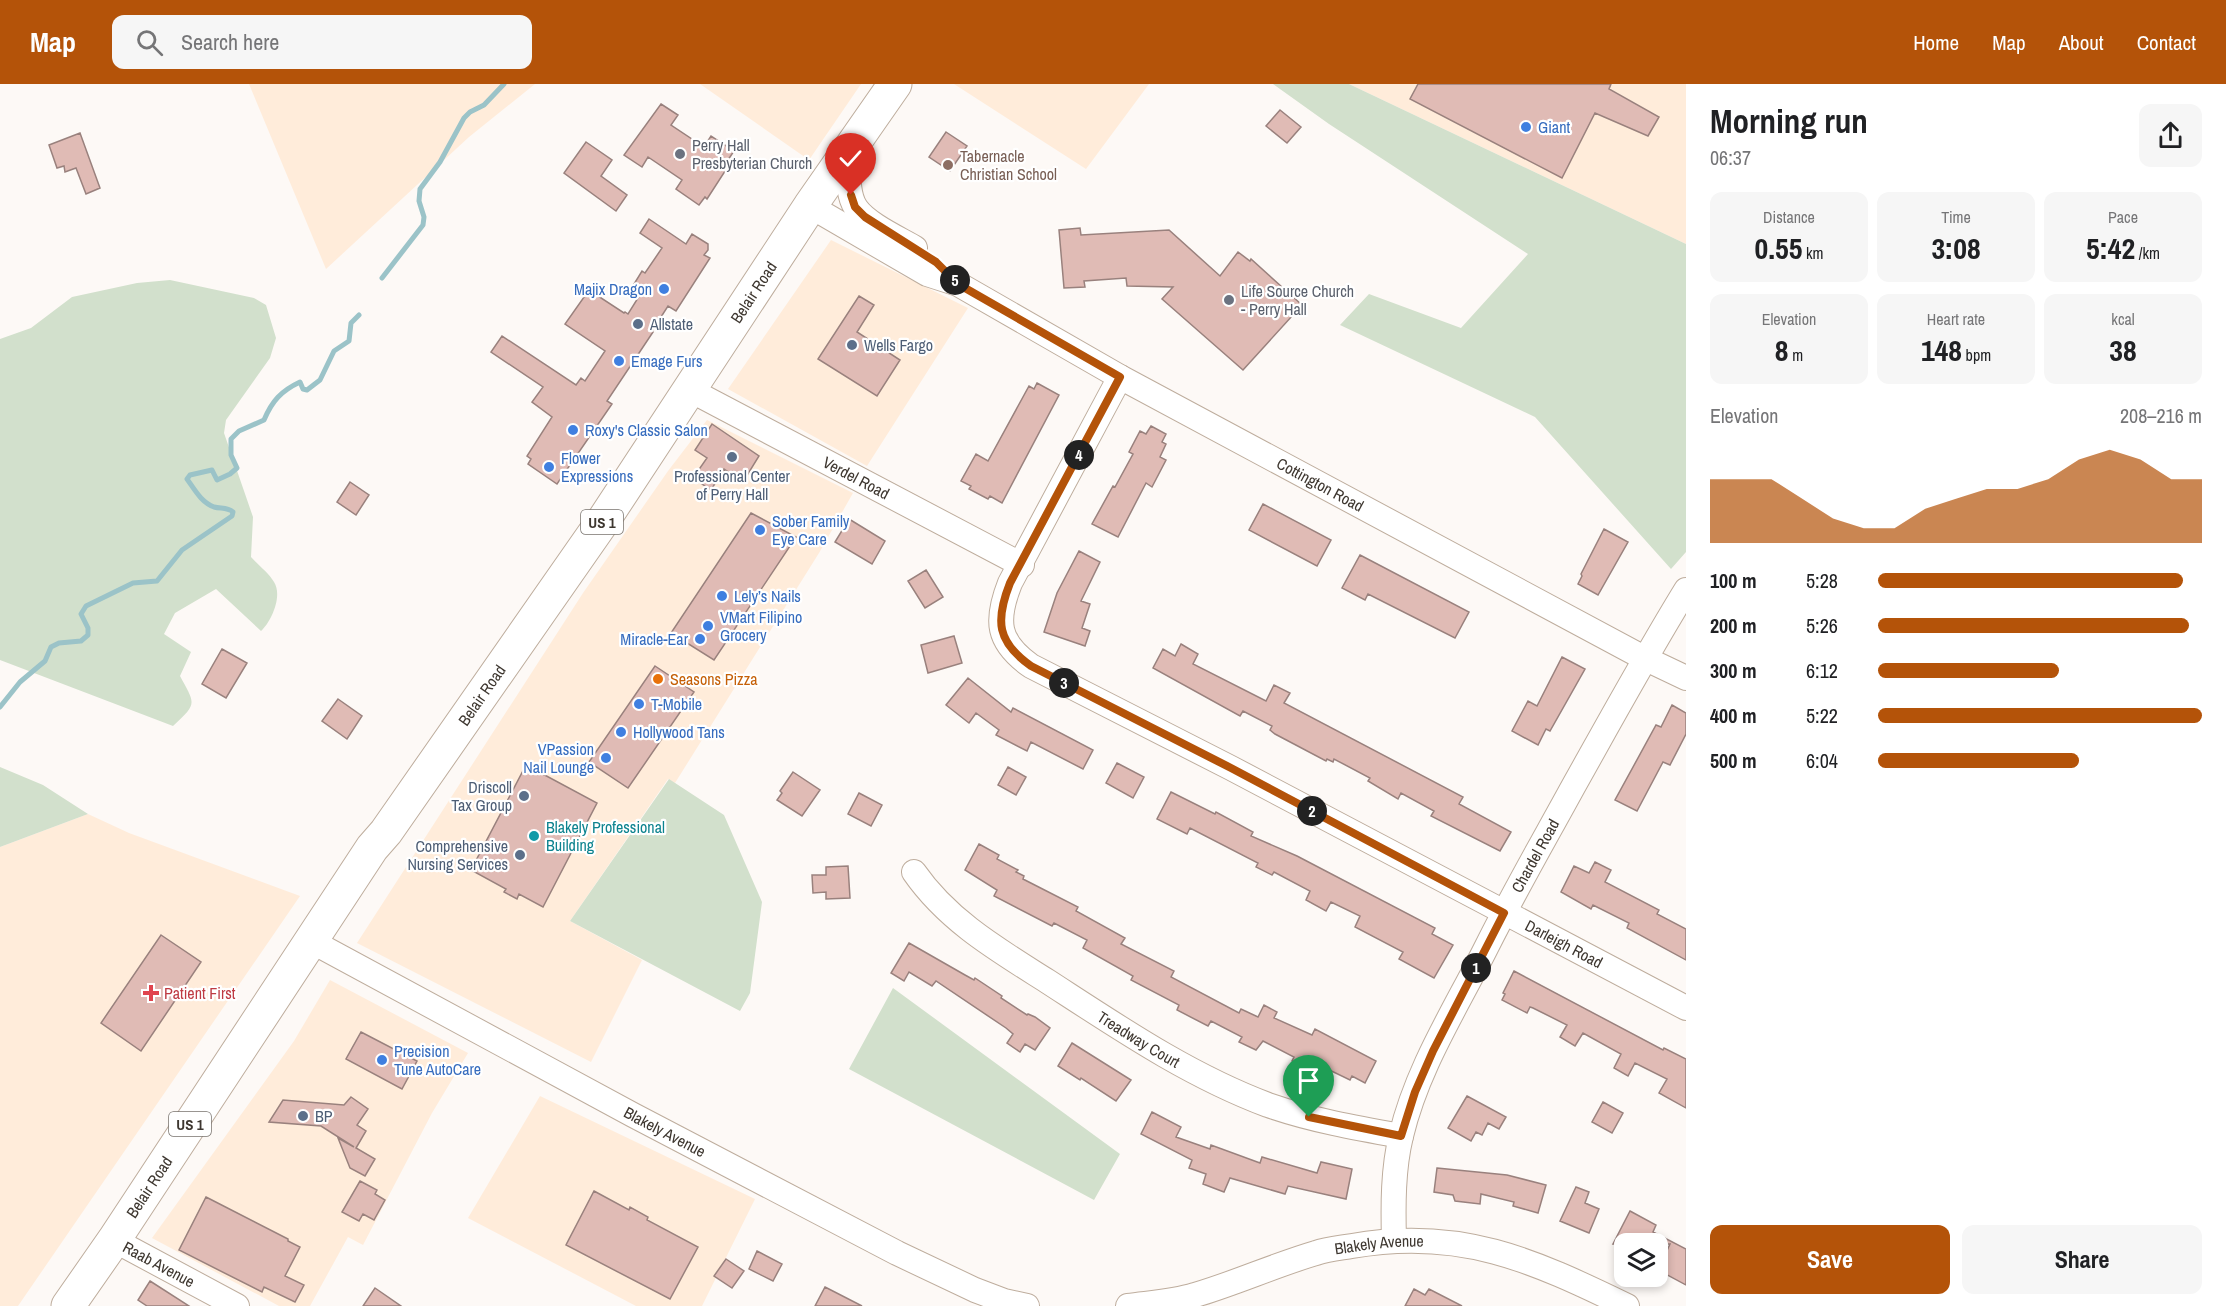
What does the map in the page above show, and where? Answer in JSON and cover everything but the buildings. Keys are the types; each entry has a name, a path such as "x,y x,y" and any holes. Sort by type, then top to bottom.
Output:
{"highway":[{"name":"Belair Road","path":"68,1306 114,1240 372,848 386,832 603,521 810,206 895,84"}],"street":[{"name":"Cottington Road","path":"848,151 851,195 855,207 865,217 936,262 958,284"},
{"name":"Cottington Road","path":"810,206 927,274 958,284 1120,377 1644,658 1686,678"},
{"name":"Darleigh Road","path":"1120,377 1022,565 1010,583 1003,602 1000,620 1005,638 1015,655 1031,666 1231,768 1686,1008"},
{"name":"Verdel Road","path":"690,390 1022,565"},
{"name":"Chardel Road","path":"1394,1240 1395,1185 1401,1136 1415,1092 1433,1051 1504,913 1644,658 1686,590"},
{"name":"Treadway Court","path":"914,872 926,890 966,928 1133,1038 1181,1065 1226,1088 1280,1108 1309,1117 1401,1136"},
{"name":"Blakely Avenue","path":"311,941 633,1115 897,1253 975,1290 1004,1301 1027,1306"},
{"name":"Raab Avenue","path":"114,1240 237,1306"},
{"name":"Blakely Avenue","path":"1128,1306 1195,1301 1318,1252 1394,1240 1434,1240 1485,1248 1524,1260 1572,1279 1627,1306"}],"shaded area":[{"path":"249,84 535,84 469,137 326,269"},
{"path":"700,84 861,84 809,160"},
{"path":"954,84 1149,84 1086,169"},
{"path":"1349,84 1686,84 1686,244"},
{"path":"831,240 968,308 867,466 728,389"},
{"path":"707,420 853,493 819,553 675,783 668,779 570,921 642,960 591,1062 357,943 583,593 668,471"},
{"path":"88,814 129,833 300,896 18,1306 0,1306 0,847"},
{"path":"330,980 468,1053 432,1113 363,1245 348,1237 310,1306 279,1306 152,1238 294,1041"},
{"path":"540,1096 755,1199 702,1306 636,1306 468,1218"}],"green space":[{"path":"1273,84 1349,84 1686,244 1686,552 1671,569 1535,417 1340,325 1369,294 1461,328 1528,254 1329,124"},
{"path":"170,280 254,298 266,305 276,338 270,358 226,420 224,433 253,517 251,557 274,582 277,594 275,608 269,622 261,631 216,589 175,613 164,634 191,652 180,676 192,703 187,712 173,726 0,660 0,339 31,328 72,297 137,283"},
{"path":"0,767 43,785 88,814 0,847"},
{"path":"669,779 724,815 762,902 750,993 740,1011 570,921"},
{"path":"893,988 1120,1154 1094,1200 849,1069"}],"waterway":[{"path":"382,278 423,225 424,217 419,201 420,189 440,162 464,118 484,105 504,84"},
{"path":"0,707 20,682 45,661 51,647 59,643 81,641 88,635 88,628 81,614 86,606 133,583 157,581 182,550 232,516 231,510 214,507 205,502 187,479 190,475 212,470 217,480 237,468 231,455 231,439 239,431 264,420 270,407 287,389 300,382 303,389 307,390 320,380 334,351 349,341 351,323 359,315"}],"place":[{"name":"Giant","path":"1526,127"},
{"name":"Perry Hall Presbyterian Church","path":"680,154"},
{"name":"Tabernacle Christian School","path":"948,165"},
{"name":"Majix Dragon","path":"664,289"},
{"name":"Life Source Church - Perry Hall","path":"1229,300"},
{"name":"Allstate","path":"638,324"},
{"name":"Wells Fargo","path":"852,345"},
{"name":"Emage Furs","path":"619,361"},
{"name":"Roxy's Classic Salon","path":"573,430"},
{"name":"Professional Center of Perry Hall","path":"732,457"},
{"name":"Flower Expressions","path":"549,467"},
{"name":"Sober Family Eye Care","path":"760,530"},
{"name":"Lely’s Nails","path":"722,596"},
{"name":"VMart Filipino Grocery","path":"708,626"},
{"name":"Miracle-Ear","path":"700,639"},
{"name":"Seasons Pizza","path":"658,679"},
{"name":"T-Mobile","path":"639,704"},
{"name":"Hollywood Tans","path":"621,732"},
{"name":"VPassion Nail Lounge","path":"606,758"},
{"name":"Driscoll Tax Group","path":"524,796"},
{"name":"Blakely Professional Building","path":"534,836"},
{"name":"Comprehensive Nursing Services","path":"520,855"},
{"name":"Patient First","path":"151,993"},
{"name":"Precision Tune AutoCare","path":"382,1060"},
{"name":"BP","path":"303,1116"}],"route":[{"path":"851,195 855,207 865,217 936,262 958,284 1120,377 1022,565 1010,583 1003,602 1000,620 1005,638 1015,655 1031,666 1231,768 1504,913 1433,1051 1415,1092 1401,1136 1309,1117"}]}
